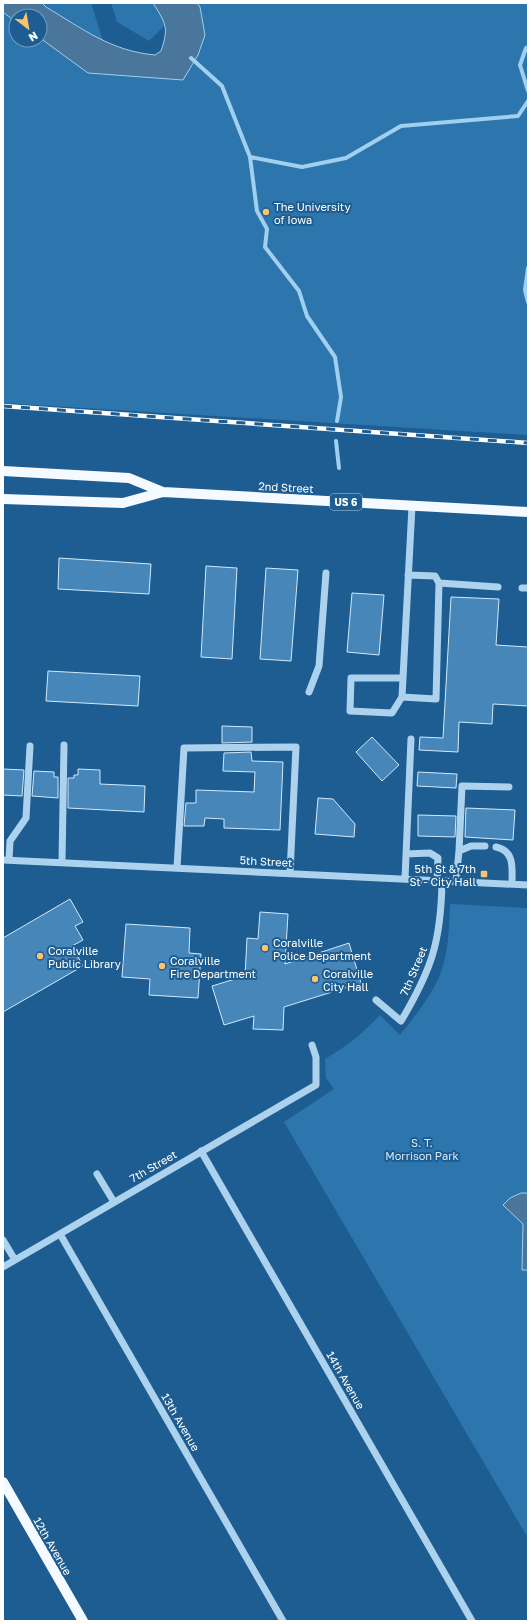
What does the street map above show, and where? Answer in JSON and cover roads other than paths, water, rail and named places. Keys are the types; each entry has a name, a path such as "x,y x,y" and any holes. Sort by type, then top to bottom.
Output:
{"main road":[{"name":"2nd Street","path":"3,471 128,478 163,492 528,512"},
{"name":"2nd Street","path":"3,499 123,504 163,492"},
{"name":"12th Avenue","path":"3,1482 83,1621"}],"street":[{"path":"403,678 351,678 350,711 392,712 402,697 403,678 408,575 412,506"},
{"path":"310,692 319,666 326,573"},
{"path":"402,697 436,699 439,583 435,576 408,575"},
{"path":"439,583 498,587"},
{"path":"405,879 411,739"},
{"path":"62,862 64,745"},
{"path":"6,860 10,840 26,818 30,746"},
{"path":"177,868 184,748 296,747 290,873"},
{"path":"456,881 462,786 509,787"},
{"path":"458,852 471,846 485,846"},
{"path":"496,847 506,851 512,859 512,884"},
{"name":"7th Street","path":"376,1000 401,1021 420,988 430,964 438,938 441,913 438,858 430,853 406,854"},
{"name":"5th Street","path":"6,860 528,885"},
{"name":"7th Street","path":"3,1267 316,1085 316,1057 312,1046"},
{"name":"14th Avenue","path":"202,1151 472,1621"},
{"path":"97,1174 114,1202"},
{"name":"13th Avenue","path":"60,1234 283,1621"},
{"path":"3,1240 14,1260"}],"waterway":[{"path":"528,47 526,48 520,65 528,91"},
{"path":"191,58 222,86 250,157 302,167 346,158 401,126 518,116 528,101"},
{"path":"250,157 257,211 267,229 265,247 299,291 307,316 335,357 341,397 337,421"},
{"path":"528,268 525,290 528,302"},
{"path":"336,441 339,468"}],"railway":[{"path":"3,406 528,443"}],"place":[{"name":"The University of Iowa","path":"266,212"},
{"name":"5th St & 7th St - City Hall","path":"484,874"},
{"name":"Coralville Police Department","path":"265,948"},
{"name":"Coralville Public Library","path":"40,956"},
{"name":"Coralville Fire Department","path":"162,966"},
{"name":"Coralville City Hall","path":"315,979"}],"park label":[{"name":"S. T. Morrison Park","path":"422,1148"}]}
